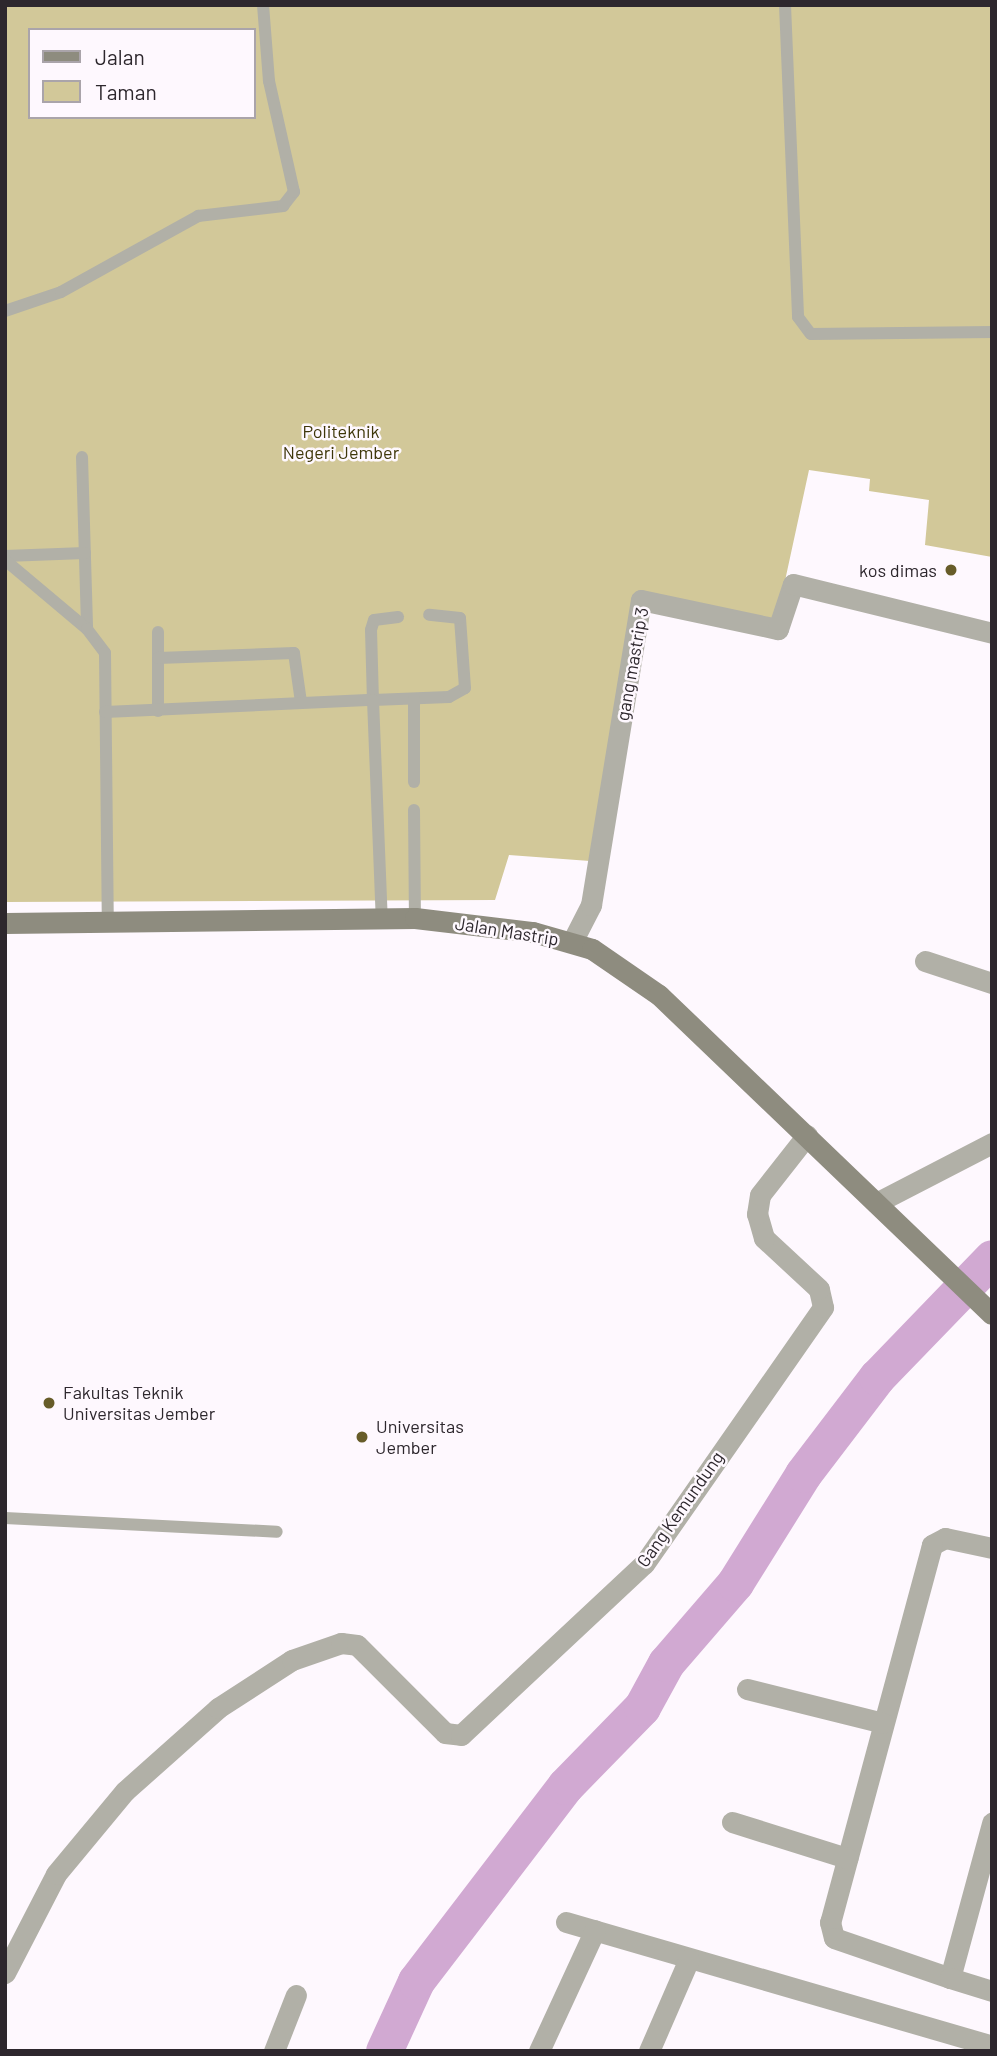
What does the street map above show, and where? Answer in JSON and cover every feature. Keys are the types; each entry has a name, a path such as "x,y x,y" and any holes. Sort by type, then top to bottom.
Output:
{"main road":[{"name":"Jalan Mastrip","path":"5,923 382,924 415,918 506,927 572,942 659,995 992,1314"}],"street":[{"name":"gang mastrip 3","path":"572,942 591,905 641,600 778,629 793,584 992,633"},
{"path":"925,961 992,983"},
{"name":"Gang Kemundung","path":"5,1973 56,1874 125,1791 218,1708 292,1660 341,1643 357,1646 445,1733 461,1735 644,1564 823,1307 820,1289 764,1238 760,1195 807,1135"},
{"path":"876,1203 992,1143"},
{"path":"992,1548 945,1538 932,1545 830,1922 834,1938 992,1991"},
{"path":"747,1689 883,1723"},
{"path":"732,1822 848,1858"},
{"path":"950,1978 992,1823"},
{"path":"566,1922 992,2046"},
{"path":"539,2051 595,1930"},
{"path":"649,2051 689,1959"},
{"path":"274,2051 296,1995"}],"lane":[{"path":"5,311 61,292 198,216 283,206 294,192 269,81 263,5"},
{"path":"785,5 798,317 811,334 992,332"},
{"path":"82,457 87,629"},
{"path":"5,558 85,553"},
{"path":"5,558 87,629 105,653 108,922"},
{"path":"105,712 449,697 465,688 460,618 429,615"},
{"path":"382,924 371,630 374,620 398,617"},
{"path":"158,632 158,711"},
{"path":"158,658 294,653 301,702"},
{"path":"414,699 414,782"},
{"path":"414,810 415,918"},
{"path":"5,1518 277,1532"}],"green space":[{"name":"Politeknik Negeri Jember","path":"5,5 992,5 992,557 925,545 929,500 869,491 870,479 809,470 775,627 638,595 590,861 509,855 495,900 5,902"}],"waterway":[{"path":"384,2051 416,1981 565,1786 642,1707 666,1663 735,1583 803,1474 877,1377 992,1258"}],"place":[{"name":"kos dimas","path":"951,570"},
{"name":"Fakultas Teknik Universitas Jember","path":"49,1403"},
{"name":"Universitas Jember","path":"362,1437"}]}
